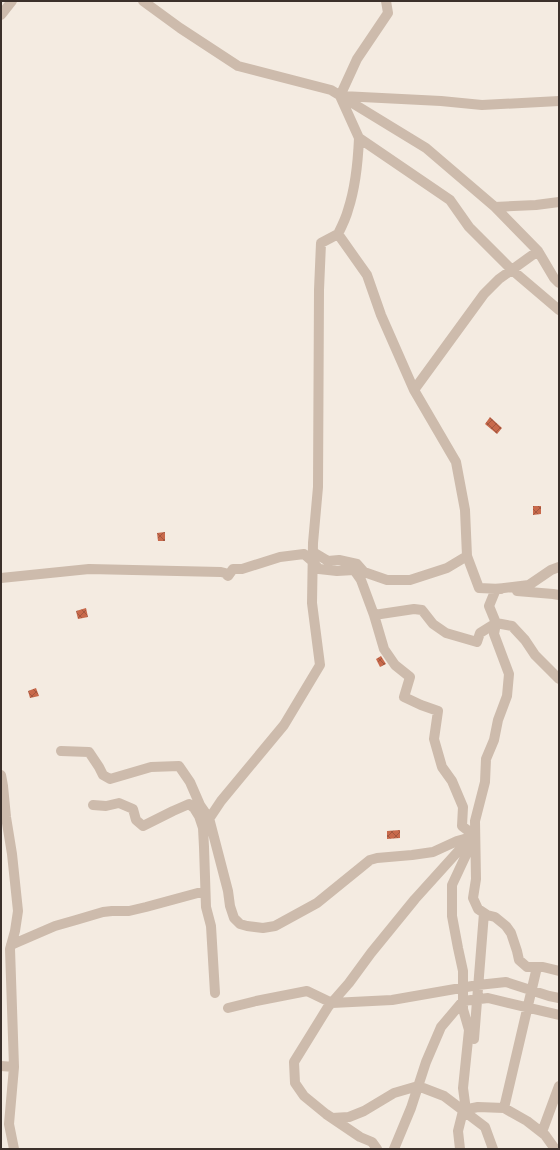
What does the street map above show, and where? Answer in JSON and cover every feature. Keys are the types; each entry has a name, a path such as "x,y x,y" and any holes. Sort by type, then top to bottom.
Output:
{"street":[{"path":"1,14 12,1"},
{"path":"143,1 180,28 238,66 331,90 426,148 495,207 538,251 554,278 559,283"},
{"path":"203,828 221,801 284,725 320,665 312,603 313,556 318,487 320,338 319,290 321,243 338,234 348,212 358,162 359,138 340,96 357,59 388,13 386,1"},
{"path":"340,96 441,101 482,105 559,102"},
{"path":"359,138 450,200 469,227 512,270 559,310"},
{"path":"495,207 536,206 559,202"},
{"path":"338,234 367,275 381,314 414,390 456,462 465,510 467,556 479,588 559,595"},
{"path":"414,390 484,294 499,279 538,251"},
{"path":"1,578 89,569 221,572 228,576 233,569 242,569 280,557 304,554 328,561 339,560 357,564 364,572 387,580 410,580 447,568 467,556"},
{"path":"313,556 319,570 354,570 361,580 374,615 384,649 395,665 410,677 404,697 438,711 434,739 442,767 452,781 463,807 462,826 473,837 476,851 476,879 473,898 478,909 495,917 506,926 511,933 519,960 527,967 543,967 559,971"},
{"path":"496,589 529,585 551,570 559,567"},
{"path":"464,1106 463,1088 469,1030 463,1009 463,971 452,916 452,885 473,837 475,820 485,782 486,760 494,740 498,720 507,696 509,674 494,634 496,623 489,606 496,589"},
{"path":"374,615 414,609 422,610 433,624 446,633 477,642 480,633 496,623 512,626 525,640 535,655 559,678"},
{"path":"61,751 89,752 103,775 110,779 151,767 179,766 190,782 200,805 209,818 234,918 240,924 247,926 263,928 275,926 317,903 370,860 433,852 457,841 473,837"},
{"path":"1,775 3,786 3,817 12,854 18,911 10,949 14,1067 9,1124 14,1149"},
{"path":"94,805 106,806 119,803 132,808 136,820 143,826 189,804 197,812 203,828 206,907 210,926 215,992"},
{"path":"377,1149 372,1142 360,1137 332,1118 304,1096 295,1083 294,1062 328,1007 349,983 415,899 473,837"},
{"path":"11,945 54,926 103,912 129,911 205,891"},
{"path":"460,1149 458,1131 472,1066 484,913"},
{"path":"504,1108 537,967"},
{"path":"228,1008 307,991 332,1003 392,1000 478,985 506,982 559,998"},
{"path":"394,1149 411,1108 426,1062 441,1027 463,1001 488,998 559,1015"},
{"path":"1,1066 14,1067"},
{"path":"332,1118 349,1117 364,1111 394,1093 418,1086 464,1106 485,1127 493,1149"},
{"path":"542,1132 559,1086"},
{"path":"464,1106 504,1108 542,1132 555,1149"}],"building":[{"path":"490,417 502,428 497,434 485,424"},
{"path":"533,506 541,506 541,514 533,515"},
{"path":"165,532 165,541 158,541 157,533"},
{"path":"86,608 88,617 78,619 76,611"},
{"path":"381,656 386,664 380,667 376,659"},
{"path":"36,688 39,696 30,698 28,691"},
{"path":"400,830 400,838 387,839 387,831"}]}
